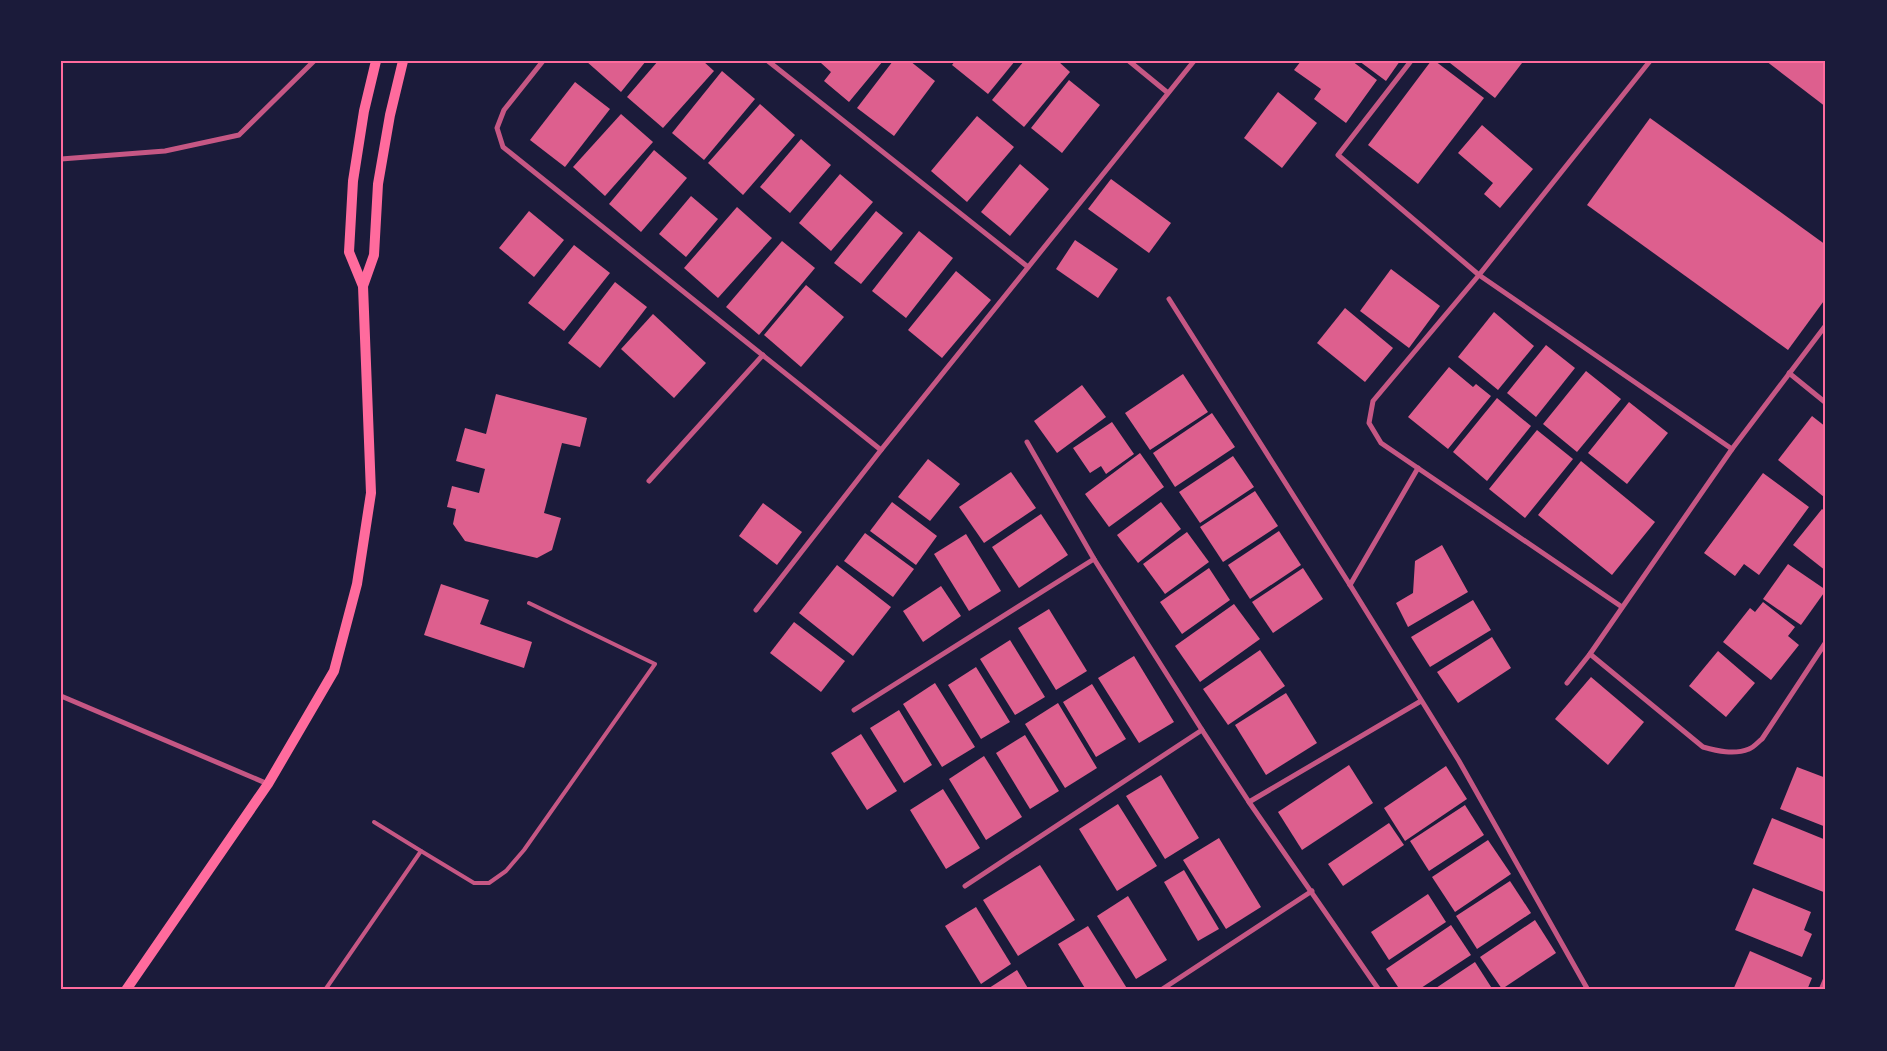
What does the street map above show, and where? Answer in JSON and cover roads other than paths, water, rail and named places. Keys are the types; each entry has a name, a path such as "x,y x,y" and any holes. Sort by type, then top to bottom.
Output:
{"main road":[{"path":"126,990 268,784 334,671 357,584 371,493 363,286 349,252 353,181 364,111 376,61"},
{"path":"363,286 374,255 378,184 390,115 403,61"}],"street":[{"path":"61,159 165,151 239,135 314,61"},
{"path":"543,61 504,110 497,128 504,147 881,450"},
{"path":"768,61 1028,267"},
{"path":"1129,61 1168,93"},
{"path":"756,610 881,450 1194,61"},
{"path":"1411,61 1338,155 1479,275 1732,450"},
{"path":"1622,607 1381,443 1369,422 1373,401 1479,275 1650,61"},
{"path":"1169,299 1459,761 1588,990"},
{"path":"1567,683 1590,654 1732,450 1826,325"},
{"path":"649,481 763,355"},
{"path":"1789,372 1826,403"},
{"path":"1026,442 1094,559 1202,730 1249,802 1379,990"},
{"path":"1350,585 1418,468"},
{"path":"854,710 1094,559"},
{"path":"1590,654 1703,747 1731,752 1749,749 1762,739 1826,642"},
{"path":"61,696 268,784"},
{"path":"1249,802 1421,700"},
{"path":"965,886 1202,730"},
{"path":"1161,990 1312,891"},
{"path":"1820,990 1826,978"}],"lane":[{"path":"374,822 474,884 489,883 506,871 524,850 655,664 529,603"},
{"path":"324,990 422,851"}]}
